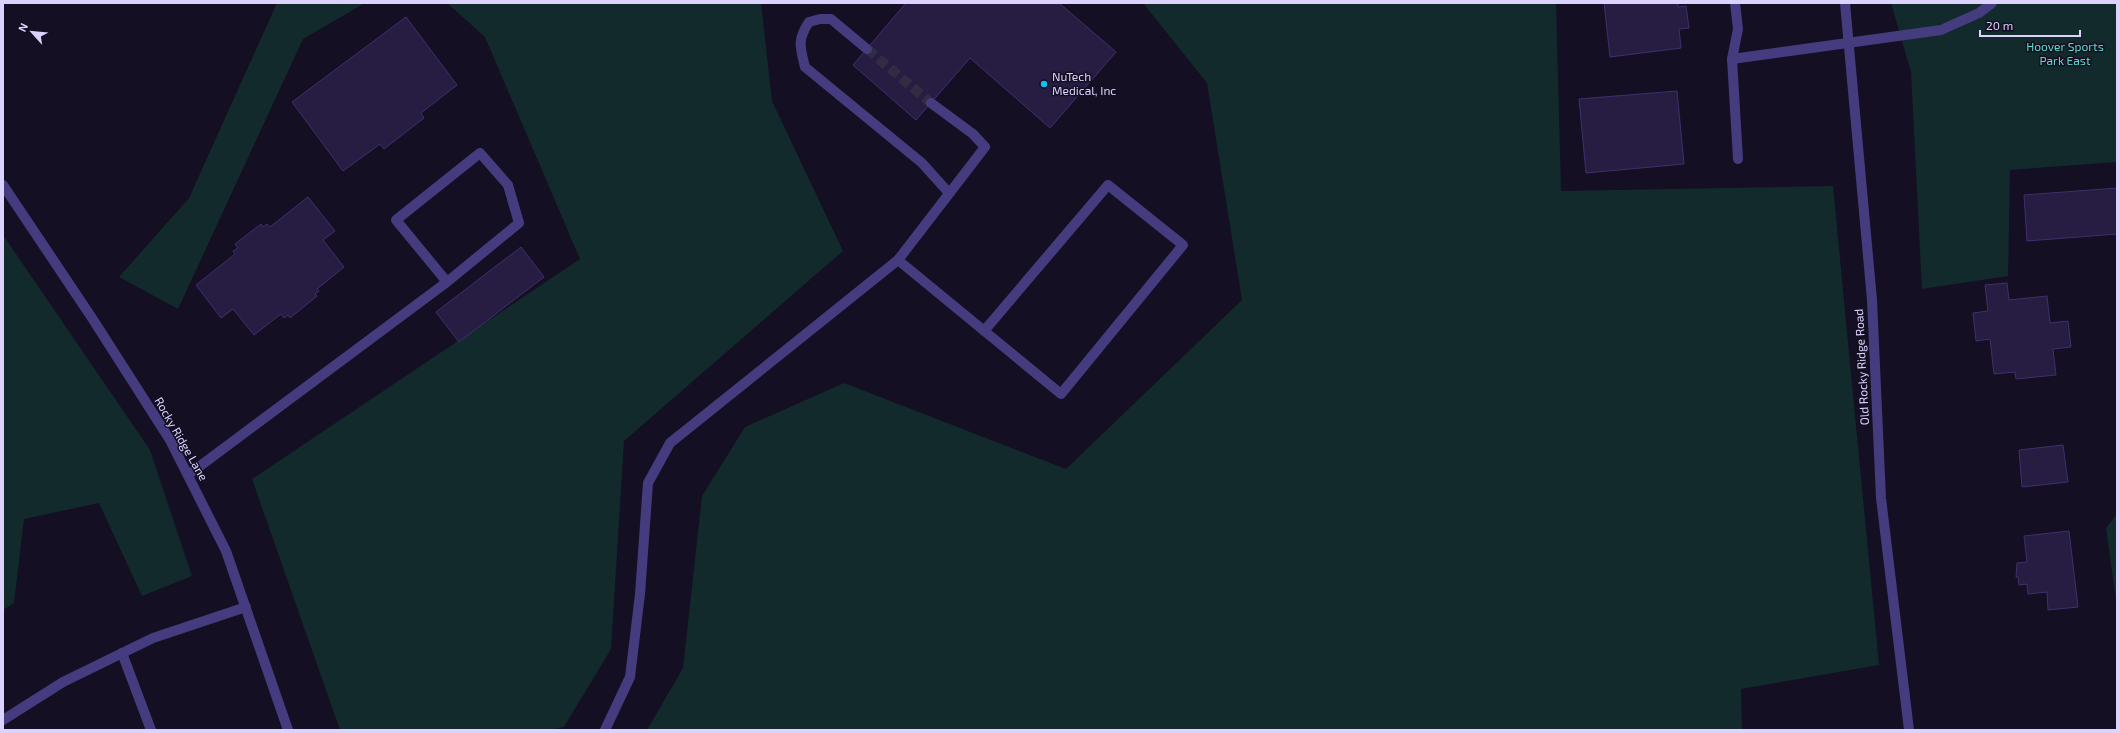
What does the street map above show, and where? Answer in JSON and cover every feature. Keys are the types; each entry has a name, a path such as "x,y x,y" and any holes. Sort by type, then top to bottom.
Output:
{"street":[{"path":"1735,3 1738,29 1732,59 1738,159"},
{"name":"Old Rocky Ridge Road","path":"1845,3 1850,43 1872,300 1881,498 1909,730"},
{"path":"1732,59 1941,30 1979,13 1992,3"},
{"path":"867,49 831,19 820,19 809,22 802,31 799,45 805,67 922,162 949,193"},
{"path":"605,730 630,677 640,594 648,483 670,443 898,260 985,147 973,134 931,103"},
{"path":"188,475 447,282 519,223 508,185 480,153 396,220 447,282"},
{"name":"Rocky Ridge Lane","path":"3,185 92,318 165,433 188,475 226,551 288,730"},
{"path":"898,260 984,331 1061,394 1183,245 1108,185 984,331"},
{"path":"3,720 63,682 153,638 246,607"},
{"path":"122,654 151,730"}],"green space":[{"path":"277,3 365,3 303,39 178,309 119,277 189,198"},
{"path":"447,3 761,3 772,101 843,251 624,441 611,649 564,727 550,730 340,730 252,479 580,259 485,37"},
{"path":"1143,3 1556,3 1561,191 1833,186 1879,665 1741,689 1742,730 647,730 683,668 702,496 745,427 844,383 1066,469 1242,300 1207,83"},
{"name":"Hoover Sports Park East","path":"1891,3 2117,3 2117,162 2010,170 2008,276 1922,289 1911,72"},
{"path":"3,235 150,450 192,576 142,596 99,503 24,519 14,603 3,610"},
{"path":"2117,514 2117,607 2106,528"}],"building":[{"name":"NuTech Medical, Inc","path":"906,3 1059,3 1116,52 1050,128 970,58 916,120 853,65"},
{"path":"1604,3 1678,3 1678,7 1686,6 1689,28 1679,29 1681,48 1610,57"},
{"path":"406,17 457,85 421,113 424,118 384,149 380,144 343,171 292,102"},
{"path":"1677,91 1684,164 1586,173 1579,99"},
{"path":"2117,188 2117,234 2027,241 2024,195"},
{"path":"308,197 335,231 323,240 344,267 317,289 319,291 315,294 317,296 290,318 288,315 284,318 281,314 254,335 233,309 221,318 196,285 235,254 233,251 238,248 235,244 261,224 263,227 267,224 270,227"},
{"path":"521,247 544,277 459,342 436,312"},
{"path":"2007,283 2009,300 2047,296 2050,323 2068,321 2071,347 2053,349 2056,375 2016,379 2015,372 1994,374 1990,339 1976,341 1973,313 1988,311 1985,285"},
{"path":"2063,445 2068,482 2022,487 2019,450"},
{"path":"2069,531 2078,607 2048,610 2047,592 2028,594 2027,584 2019,585 2018,577 2016,577 2017,563 2027,562 2024,536"}],"tunnel":[{"path":"867,49 931,103"}],"place":[{"name":"NuTech Medical, Inc","path":"1044,84"}]}
